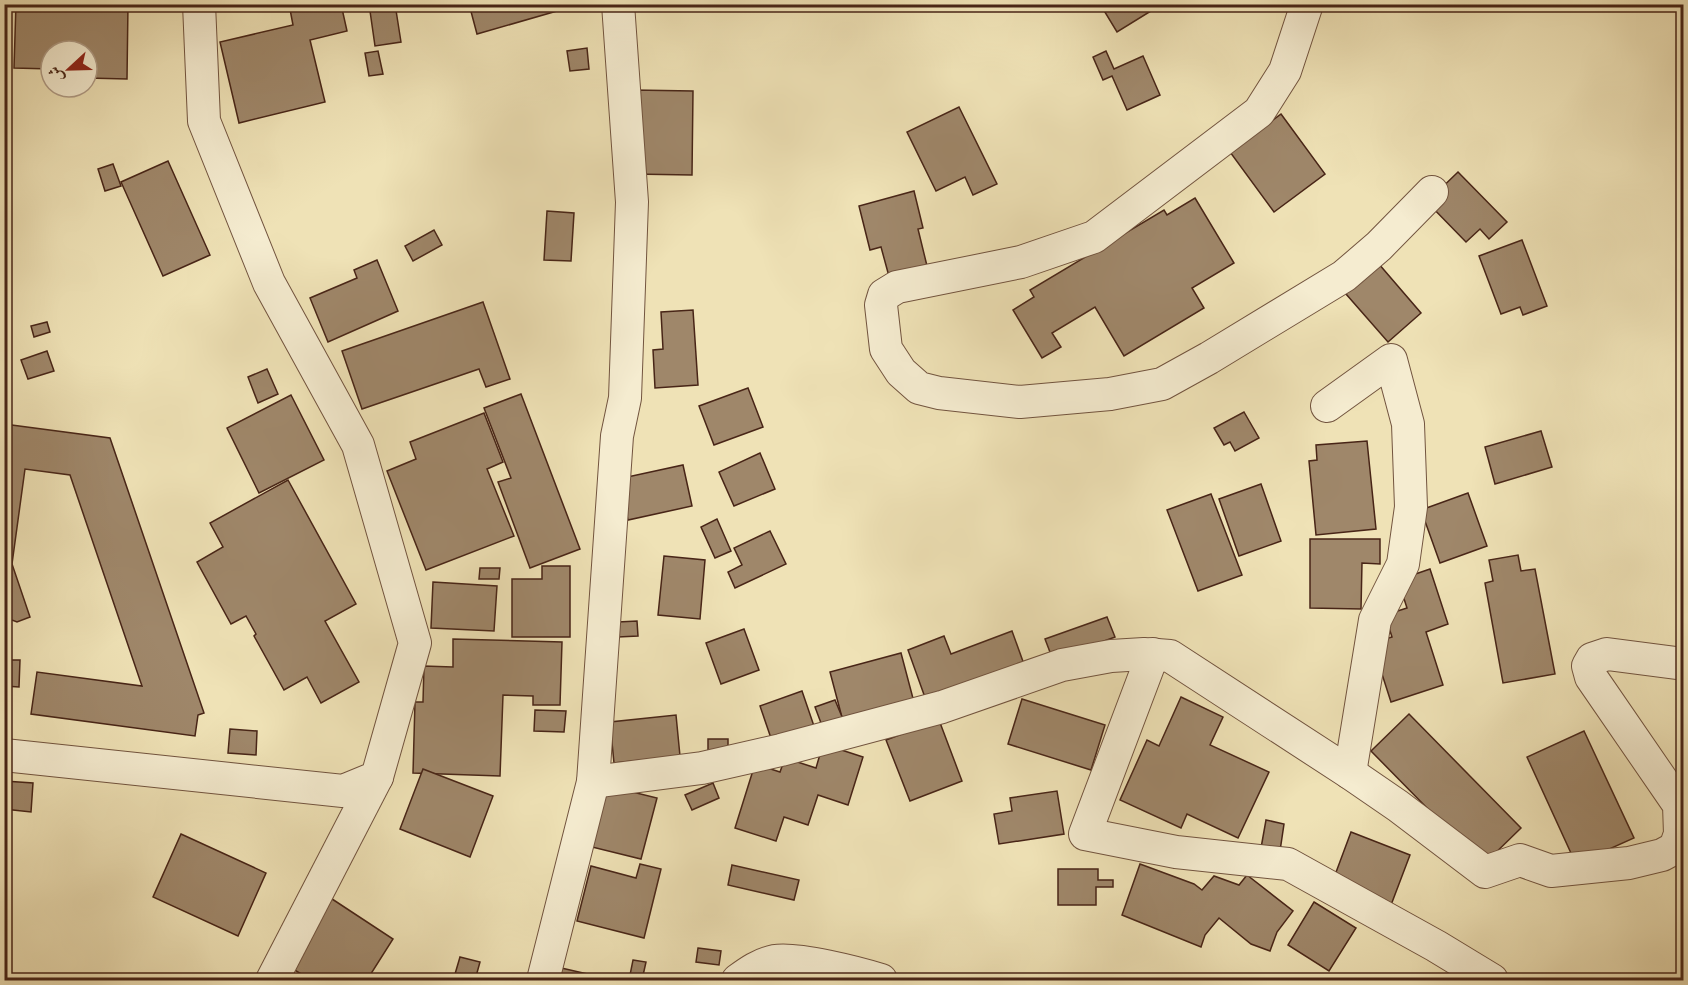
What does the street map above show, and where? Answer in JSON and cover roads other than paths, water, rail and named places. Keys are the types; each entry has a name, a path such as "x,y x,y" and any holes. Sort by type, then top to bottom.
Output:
{"street":[{"path":"199,4 204,121 269,283 358,445 415,643 377,777 272,981"},
{"path":"543,981 593,782 617,436 625,398 631,214 618,4"},
{"path":"1307,4 1285,71 1259,112 1094,237 1020,262 897,288 884,296 881,305 886,349 901,372 919,388 939,393 1020,402 1110,394 1162,384 1344,276 1379,246 1432,192"},
{"path":"1327,406 1391,360 1408,424 1411,507 1403,564 1375,620 1350,773"},
{"path":"593,782 724,763 942,707 1062,665 1111,656 1153,654 1170,656 1350,773 1485,872 1520,860 1551,871 1629,863 1662,855 1675,848 1680,834 1679,805 1591,676 1588,666 1592,659 1607,654 1683,664"},
{"path":"1153,654 1085,834 1176,852 1288,864 1436,946 1492,981"},
{"path":"4,755 343,791 377,777"},
{"path":"738,981 755,967 776,961 791,961 863,975 881,981"}]}
